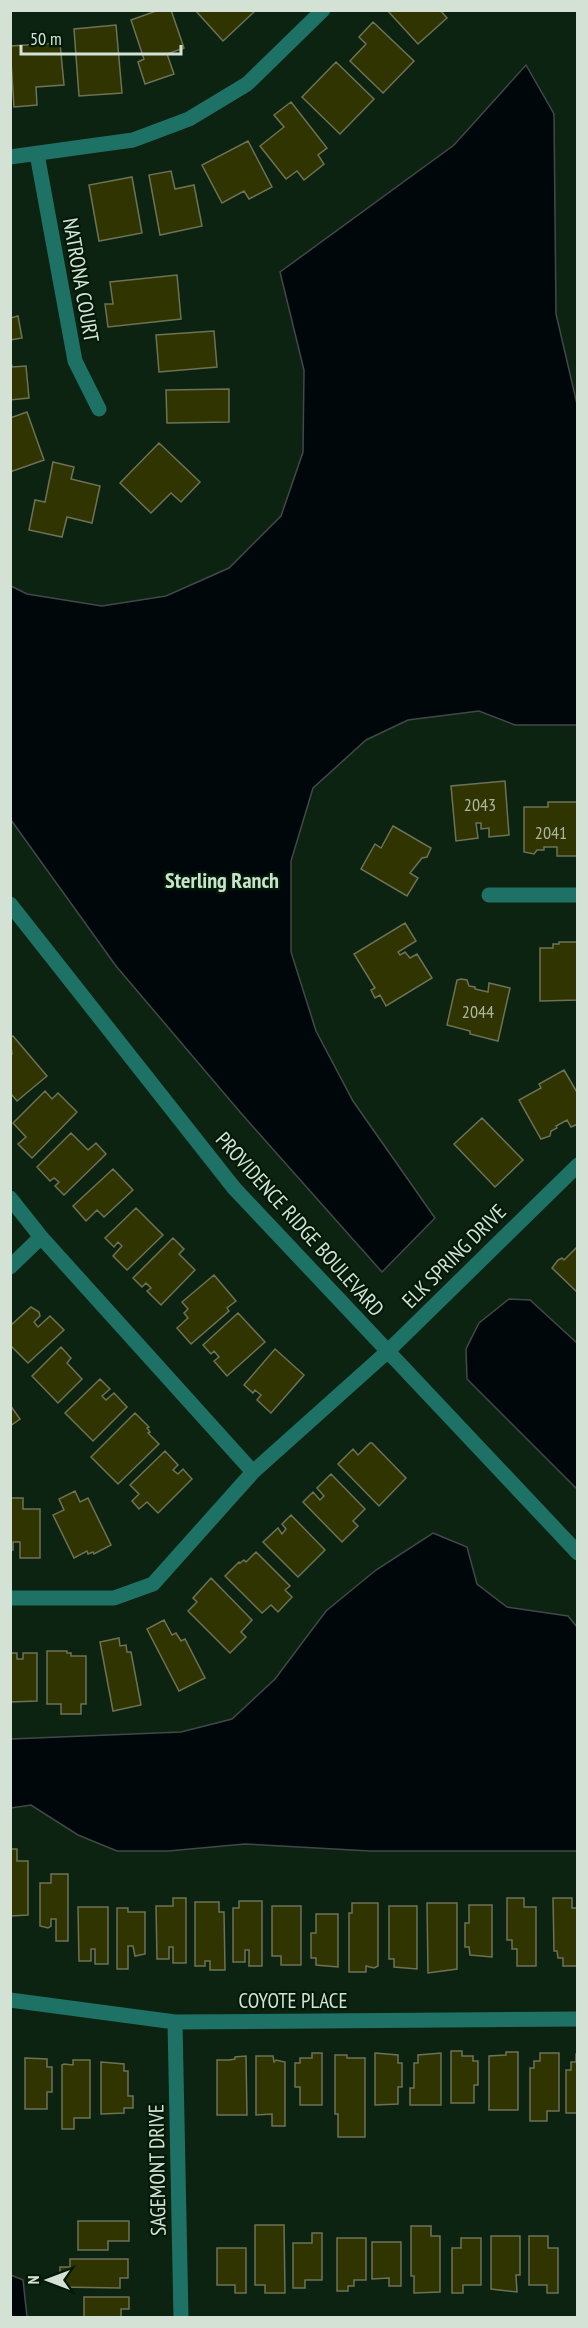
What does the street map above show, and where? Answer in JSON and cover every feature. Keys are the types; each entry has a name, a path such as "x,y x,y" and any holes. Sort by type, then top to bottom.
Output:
{"street":[{"path":"10,157 133,140 189,119 247,84 323,10"},
{"name":"NATRONA COURT","path":"37,154 75,361 99,409"},
{"path":"489,895 578,895"},
{"name":"PROVIDENCE RIDGE BOULEVARD","path":"10,904 234,1188 578,1553"},
{"name":"ELK SPRING DRIVE","path":"10,1598 114,1598 153,1584 253,1473 387,1352 578,1165"},
{"path":"10,1198 41,1237 253,1473"},
{"path":"10,1267 41,1237"},
{"name":"COYOTE PLACE","path":"10,2000 175,2022 578,2019"},
{"name":"SAGEMONT DRIVE","path":"175,2022 181,2318"}],"shaded area":[{"path":"526,65 554,114 556,314 577,404 577,725 515,725 479,711 408,720 366,740 313,788 291,861 291,952 316,1031 353,1101 435,1218 382,1272 240,1112 116,966 11,820 11,586 27,594 102,606 166,596 229,568 281,516 303,452 304,370 280,272 454,145"},
{"path":"509,1299 530,1300 577,1343 577,1489 467,1379 466,1349 479,1323"},
{"path":"433,1533 467,1547 477,1584 507,1607 568,1616 577,1627 577,1851 370,1851 245,1844 168,1851 117,1851 78,1835 31,1805 11,1808 11,1739 181,1732 232,1719 275,1679 326,1611 376,1570"},
{"path":"11,2275 23,2280 27,2317 11,2317"}],"building":[{"path":"159,10 171,10 184,48 167,54 174,74 145,84 138,62 144,59 131,20"},
{"path":"195,10 254,10 255,11 223,41"},
{"path":"387,10 440,10 447,18 418,44"},
{"path":"373,22 414,61 383,93 350,61 366,44 359,37"},
{"path":"116,25 122,93 79,96 74,29"},
{"path":"60,43 64,85 36,87 37,105 14,107 10,46"},
{"path":"336,62 374,99 340,134 302,97"},
{"path":"291,102 327,148 318,155 324,164 304,180 297,171 286,179 260,146 284,127 274,115"},
{"path":"248,141 272,187 249,199 244,191 222,203 202,165"},
{"path":"171,171 175,189 194,185 202,226 160,235 149,175"},
{"path":"132,177 142,233 99,241 89,185"},
{"path":"177,275 181,319 108,327 105,304 113,304 110,282"},
{"path":"18,316 22,338 10,340 10,318"},
{"path":"214,331 217,367 159,372 156,335"},
{"path":"10,358 12,367 26,366 29,398 10,400"},
{"path":"229,389 229,422 167,423 166,390"},
{"path":"27,412 44,460 10,472 10,418"},
{"path":"159,443 200,482 181,502 171,493 151,513 120,483"},
{"path":"53,462 74,467 71,479 100,486 92,523 67,517 62,537 29,530 35,500 45,502"},
{"path":"505,781 509,835 489,837 489,828 481,829 481,823 476,823 478,838 456,841 451,786"},
{"path":"548,802 578,802 578,856 557,856 557,847 544,847 544,850 537,850 534,854 524,852 524,807 548,807"},
{"path":"393,826 431,848 427,857 422,858 410,873 418,878 407,896 361,869 375,844 381,848"},
{"path":"405,923 416,941 398,952 400,955 405,952 410,958 417,954 432,978 386,1006 380,995 375,998 371,990 375,988 354,954"},
{"path":"559,942 578,942 578,1000 540,1001 540,948 553,948 553,944 559,944"},
{"path":"457,980 467,980 469,986 475,989 488,992 489,983 510,988 498,1041 447,1025"},
{"path":"13,1036 47,1076 17,1101 12,1095 10,1096 10,1055 12,1054 10,1038"},
{"path":"564,1070 578,1094 578,1124 571,1127 567,1120 556,1126 557,1128 551,1131 550,1136 541,1139 519,1100 541,1088 539,1084"},
{"path":"45,1091 52,1099 58,1093 77,1112 32,1158 18,1144 26,1137 13,1123"},
{"path":"482,1118 523,1160 495,1187 454,1144"},
{"path":"71,1133 88,1150 96,1143 106,1154 64,1195 55,1186 59,1182 54,1178 50,1181 37,1167"},
{"path":"113,1169 133,1190 104,1217 97,1210 86,1221 73,1206"},
{"path":"136,1208 163,1235 127,1270 113,1256 122,1246 118,1242 114,1247 105,1238"},
{"path":"173,1238 184,1249 179,1254 195,1270 161,1305 147,1291 151,1288 146,1283 142,1287 133,1278"},
{"path":"578,1246 578,1293 552,1268 558,1260 562,1258 564,1260"},
{"path":"214,1275 236,1301 227,1308 229,1311 191,1344 177,1328 188,1318 184,1313 188,1309 182,1302"},
{"path":"31,1307 39,1312 40,1316 34,1322 38,1327 50,1316 64,1330 28,1363 10,1345 10,1326"},
{"path":"238,1313 265,1342 227,1376 214,1361 219,1357 214,1351 211,1354 203,1345"},
{"path":"61,1347 71,1358 67,1363 82,1379 58,1403 32,1376"},
{"path":"275,1349 304,1375 271,1413 257,1400 261,1395 255,1390 253,1393 244,1385"},
{"path":"100,1379 110,1389 102,1396 106,1400 114,1393 127,1407 93,1441 65,1413"},
{"path":"10,1405 20,1419 10,1426"},
{"path":"135,1413 149,1427 147,1428 150,1432 148,1433 159,1444 118,1484 91,1457"},
{"path":"370,1443 406,1478 379,1506 338,1464 353,1449 358,1455"},
{"path":"165,1451 178,1465 173,1470 178,1474 183,1469 192,1479 158,1513 147,1502 139,1509 132,1501 139,1494 130,1485"},
{"path":"331,1474 365,1509 353,1521 358,1526 342,1542 303,1502 313,1492 320,1500 324,1496 317,1488"},
{"path":"75,1491 80,1502 88,1498 111,1545 94,1554 93,1552 88,1554 87,1551 74,1558 53,1515 64,1510 59,1499"},
{"path":"10,1498 23,1498 23,1509 40,1509 40,1558 20,1558 20,1542 13,1542 13,1550 10,1550"},
{"path":"291,1515 325,1550 298,1577 263,1542 278,1528 282,1534 286,1529 282,1524"},
{"path":"256,1552 290,1586 285,1590 292,1597 278,1612 271,1605 262,1613 225,1576 239,1562 244,1560 246,1562"},
{"path":"211,1578 252,1620 241,1632 246,1637 230,1653 188,1611 197,1602 193,1598"},
{"path":"164,1620 172,1635 176,1633 181,1641 185,1639 205,1678 179,1691 147,1629"},
{"path":"119,1638 120,1646 126,1645 127,1652 131,1652 141,1705 113,1711 100,1642"},
{"path":"47,1651 67,1651 71,1653 71,1656 86,1656 86,1704 81,1704 81,1714 61,1714 61,1704 47,1704"},
{"path":"10,1653 17,1653 17,1659 23,1659 23,1653 37,1653 37,1701 10,1702"},
{"path":"10,1849 17,1849 17,1861 28,1861 28,1915 10,1916"},
{"path":"51,1874 68,1874 68,1941 56,1941 56,1919 51,1919 51,1926 48,1928 40,1926 40,1883 51,1883"},
{"path":"173,1898 186,1898 186,1963 173,1963 173,1947 169,1947 169,1959 157,1959 156,1906 173,1906"},
{"path":"507,1898 524,1898 524,1907 536,1907 536,1966 517,1966 517,1949 512,1949 512,1940 507,1940"},
{"path":"553,1898 572,1898 572,1908 578,1908 578,1966 563,1966 563,1958 558,1958 557,1951 554,1951"},
{"path":"239,1901 262,1901 262,1966 249,1966 249,1950 245,1950 245,1962 233,1962 233,1908 239,1908"},
{"path":"195,1902 219,1902 219,1912 224,1912 225,1970 210,1970 210,1961 205,1961 205,1966 195,1966"},
{"path":"352,1903 378,1903 378,1966 374,1968 366,1966 366,1972 349,1972 349,1913 352,1913"},
{"path":"427,1903 457,1903 457,1969 428,1973"},
{"path":"469,1905 492,1905 492,1957 470,1955 469,1947 465,1947 465,1923 469,1923"},
{"path":"272,1906 301,1906 301,1965 281,1965 281,1956 272,1956"},
{"path":"389,1906 417,1906 417,1969 394,1967 394,1959 389,1959"},
{"path":"78,1907 108,1907 108,1964 95,1964 95,1949 91,1949 91,1961 79,1961"},
{"path":"117,1908 128,1908 128,1912 145,1912 145,1954 135,1956 133,1946 128,1946 128,1969 117,1969"},
{"path":"316,1914 338,1914 338,1967 316,1965 316,1958 311,1958 311,1933 316,1933"},
{"path":"451,2051 462,2051 462,2056 473,2056 473,2061 478,2061 478,2085 474,2085 474,2103 451,2103"},
{"path":"506,2052 518,2052 518,2110 489,2110 489,2056 506,2055"},
{"path":"312,2053 322,2053 322,2105 300,2105 300,2087 295,2087 295,2063 300,2063 300,2058 312,2058"},
{"path":"375,2053 398,2055 398,2063 402,2063 402,2087 398,2087 398,2104 375,2105"},
{"path":"441,2053 441,2105 410,2105 410,2088 414,2088 414,2063 418,2063 418,2055"},
{"path":"540,2053 559,2053 559,2111 547,2111 547,2121 530,2121 530,2068 534,2068 534,2061 540,2061"},
{"path":"576,2054 578,2054 578,2113 566,2113 566,2070 571,2070 571,2062 576,2062"},
{"path":"335,2055 365,2058 365,2137 338,2137 338,2114 335,2114"},
{"path":"246,2056 247,2115 217,2115 217,2060"},
{"path":"256,2056 273,2056 274,2062 276,2060 285,2062 285,2126 272,2126 272,2114 256,2115"},
{"path":"25,2058 47,2059 47,2067 52,2067 52,2092 47,2092 47,2109 25,2109"},
{"path":"73,2060 90,2060 90,2118 74,2118 74,2129 62,2129 62,2065 73,2065"},
{"path":"101,2062 124,2064 124,2071 128,2071 128,2096 133,2096 133,2108 124,2108 124,2113 101,2114"},
{"path":"78,2221 129,2221 129,2241 108,2241 108,2250 78,2250"},
{"path":"255,2225 284,2225 285,2293 265,2293 265,2285 255,2285"},
{"path":"411,2226 431,2226 431,2236 440,2236 440,2292 414,2293 414,2276 411,2276"},
{"path":"312,2233 322,2233 322,2280 305,2280 305,2288 293,2288 293,2243 312,2243"},
{"path":"491,2236 520,2236 520,2275 516,2275 517,2292 491,2289"},
{"path":"529,2236 548,2236 548,2248 558,2248 558,2293 547,2293 547,2285 529,2285"},
{"path":"337,2238 366,2238 366,2280 354,2280 354,2286 348,2286 348,2291 337,2291"},
{"path":"461,2238 481,2238 481,2285 463,2285 463,2293 452,2293 452,2248 461,2248"},
{"path":"372,2242 401,2242 401,2286 389,2286 389,2278 372,2279"},
{"path":"217,2248 246,2248 246,2293 235,2293 235,2285 217,2285"},
{"path":"70,2259 128,2259 128,2278 120,2278 120,2288 60,2287 60,2267 70,2267"},
{"path":"84,2297 129,2297 129,2309 121,2309 121,2318 84,2318"}],"district":[{"name":"Sterling Ranch","path":"222,880"}]}
